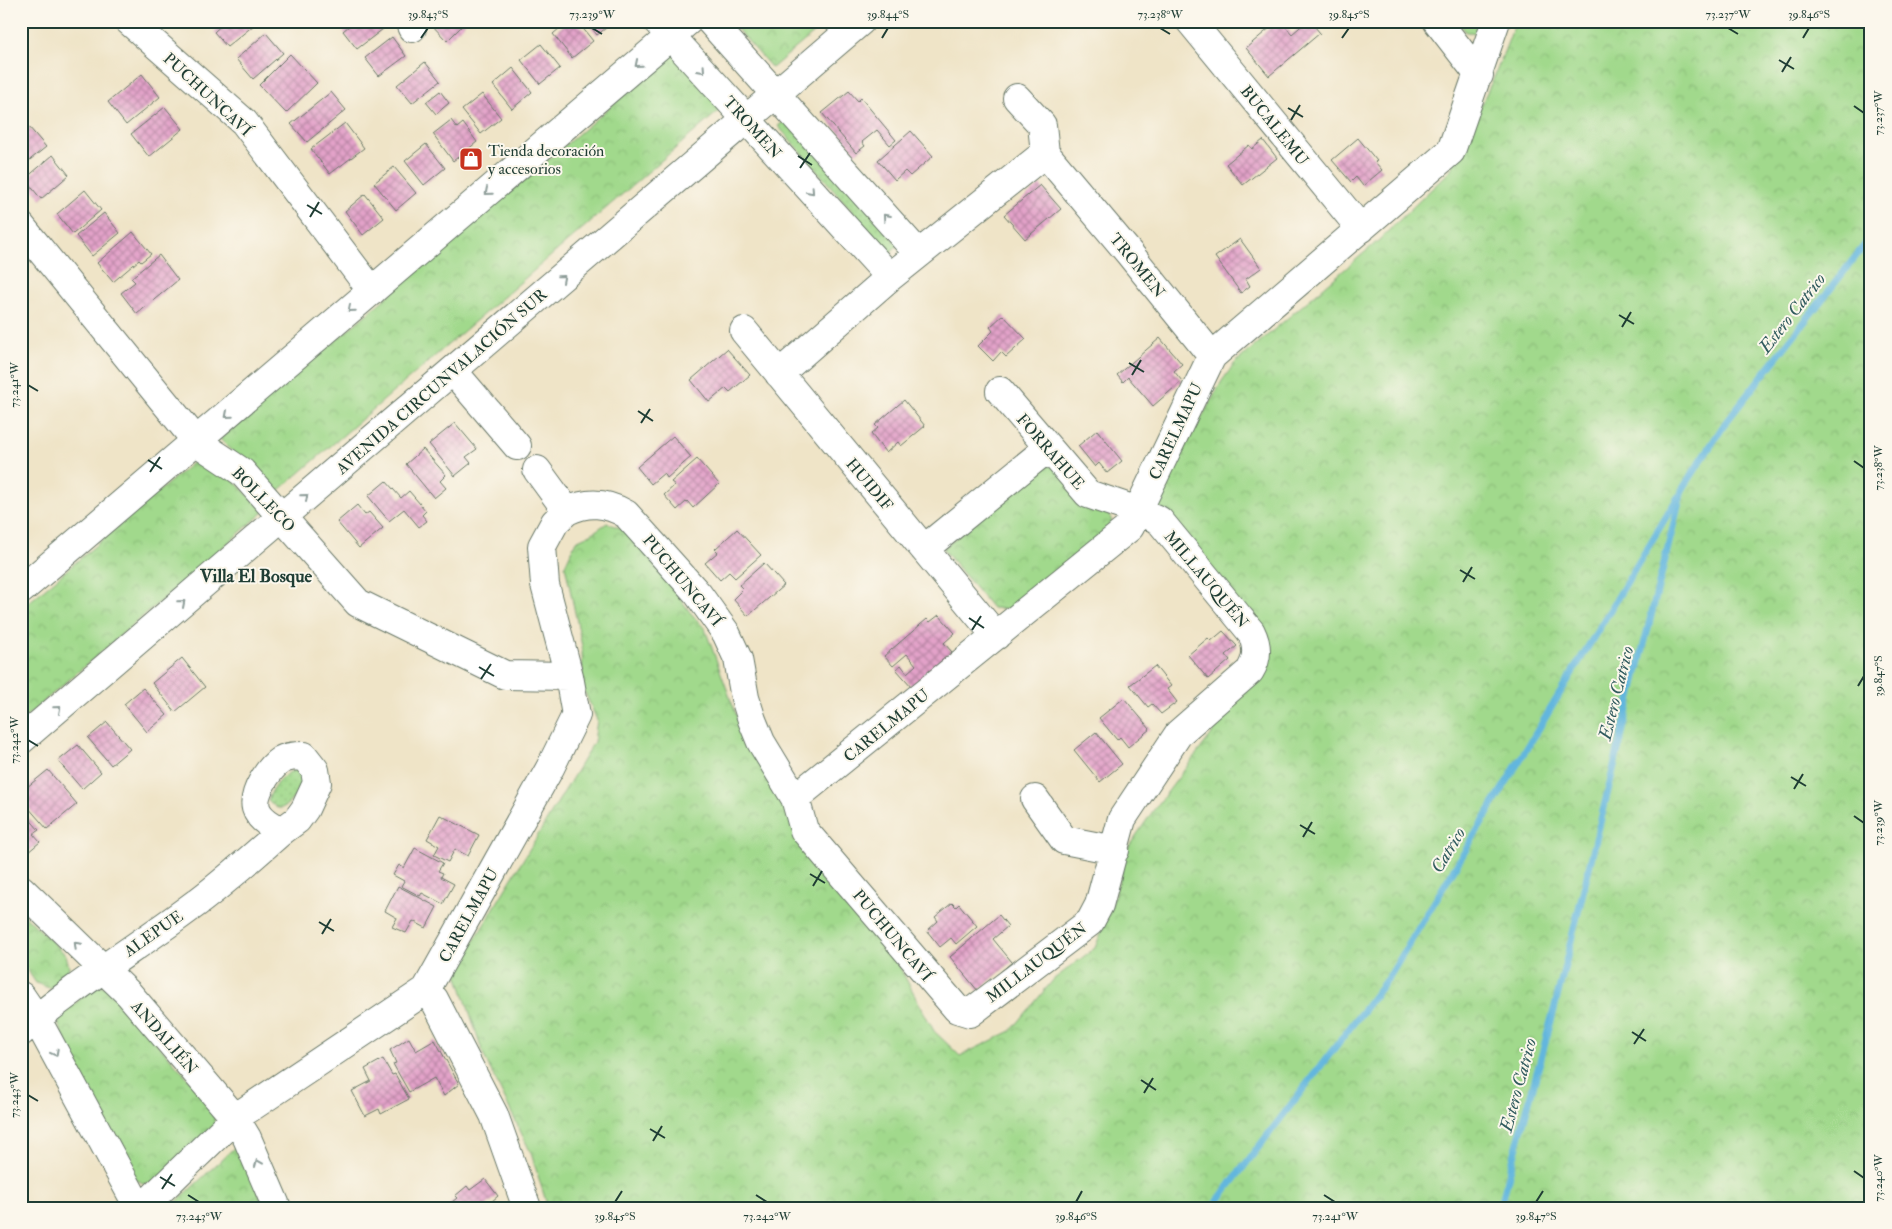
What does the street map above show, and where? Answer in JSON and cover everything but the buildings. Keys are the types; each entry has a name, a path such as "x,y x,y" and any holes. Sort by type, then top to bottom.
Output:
{"street":[{"name":"PUCHUNCAVÍ","path":"129,21 244,122 372,291"},
{"path":"710,21 918,253"},
{"name":"AVENIDA CIRCUNVALACIÓN SUR","path":"21,740 861,21"},
{"name":"BUCALEMU","path":"1190,21 1361,229"},
{"path":"1437,21 1478,75"},
{"name":"CARELMAPU","path":"795,798 1130,527 1212,356 1451,151 1496,21"},
{"path":"21,590 372,291 672,26"},
{"name":"TROMEN","path":"672,26 746,120 890,277"},
{"path":"779,374 918,253 1045,153 1042,125 1017,98"},
{"name":"TROMEN","path":"1045,153 1212,356"},
{"name":"BOLLECO","path":"21,226 196,442 242,472 358,603 505,675 569,676"},
{"name":"HUIDIF","path":"744,331 996,636"},
{"path":"452,371 517,446"},
{"name":"FORRAHUE","path":"1000,391 1088,494 1138,511"},
{"path":"924,549 1048,448"},
{"path":"537,470 567,511"},
{"name":"PUCHUNCAVÍ","path":"567,511 589,503 615,507 626,514 698,594 726,632 733,646 745,698 761,742 795,798 804,830 956,1009 970,1013"},
{"name":"CARELMAPU","path":"142,1208 235,1118 426,990 550,768 576,715 569,676 545,585 542,546 555,522 567,511"},
{"name":"MILLAUQUÉN","path":"970,1013 1090,922 1099,906 1122,819 1179,733 1250,671 1254,665 1257,651 1251,632 1159,520 1138,511"},
{"path":"1035,799 1064,840 1115,850"},
{"name":"ALEPUE","path":"29,1025 102,969 192,907 282,832"},
{"name":"ANDALIÉN","path":"21,888 129,994 235,1118 247,1138 277,1208"},
{"path":"426,990 434,999 494,1116 527,1208"},
{"path":"21,996 29,1025 134,1199 137,1208"}],"green space":[{"path":"730,21 828,21 772,68"},
{"path":"1458,21 1486,21 1482,33 1466,32"},
{"path":"1516,21 1871,21 1871,1208 548,1208 531,1153 484,1056 456,971 594,742 597,720 583,688 582,646 565,565 576,541 607,523 636,534 689,611 705,629 745,739 876,923 934,1031 960,1056 1011,1031 1054,979 1095,948 1111,908 1129,846 1153,811 1266,663 1178,539 1142,525 1222,381 1235,363 1378,241 1450,171 1495,75"},
{"path":"677,50 728,103 274,495 220,439"},
{"path":"790,117 898,245 889,253 778,126"},
{"path":"204,453 265,511 21,721 21,609"},
{"path":"1042,465 1052,466 1109,512 1112,523 1102,536 1012,609 992,608 943,549"},
{"path":"295,769 302,773 302,784 294,797 284,807 277,808 268,800 270,794 278,782"},
{"path":"21,912 66,955 69,967 66,977 59,984 49,988 36,983 21,960"},
{"path":"97,985 106,987 213,1106 215,1124 159,1182 144,1184 129,1175 59,1026 59,1017"},
{"path":"235,1147 241,1149 265,1208 170,1208"}],"waterway":[{"name":"Estero Catrico","path":"1500,1208 1554,1010 1682,490 1726,422 1871,237"},
{"name":"Catrico","path":"1212,1208 1391,974 1678,497"}],"place":[{"name":"Tienda decoración y accesorios","path":"471,159"}],"district":[{"name":"Villa El Bosque","path":"256,576"}]}
